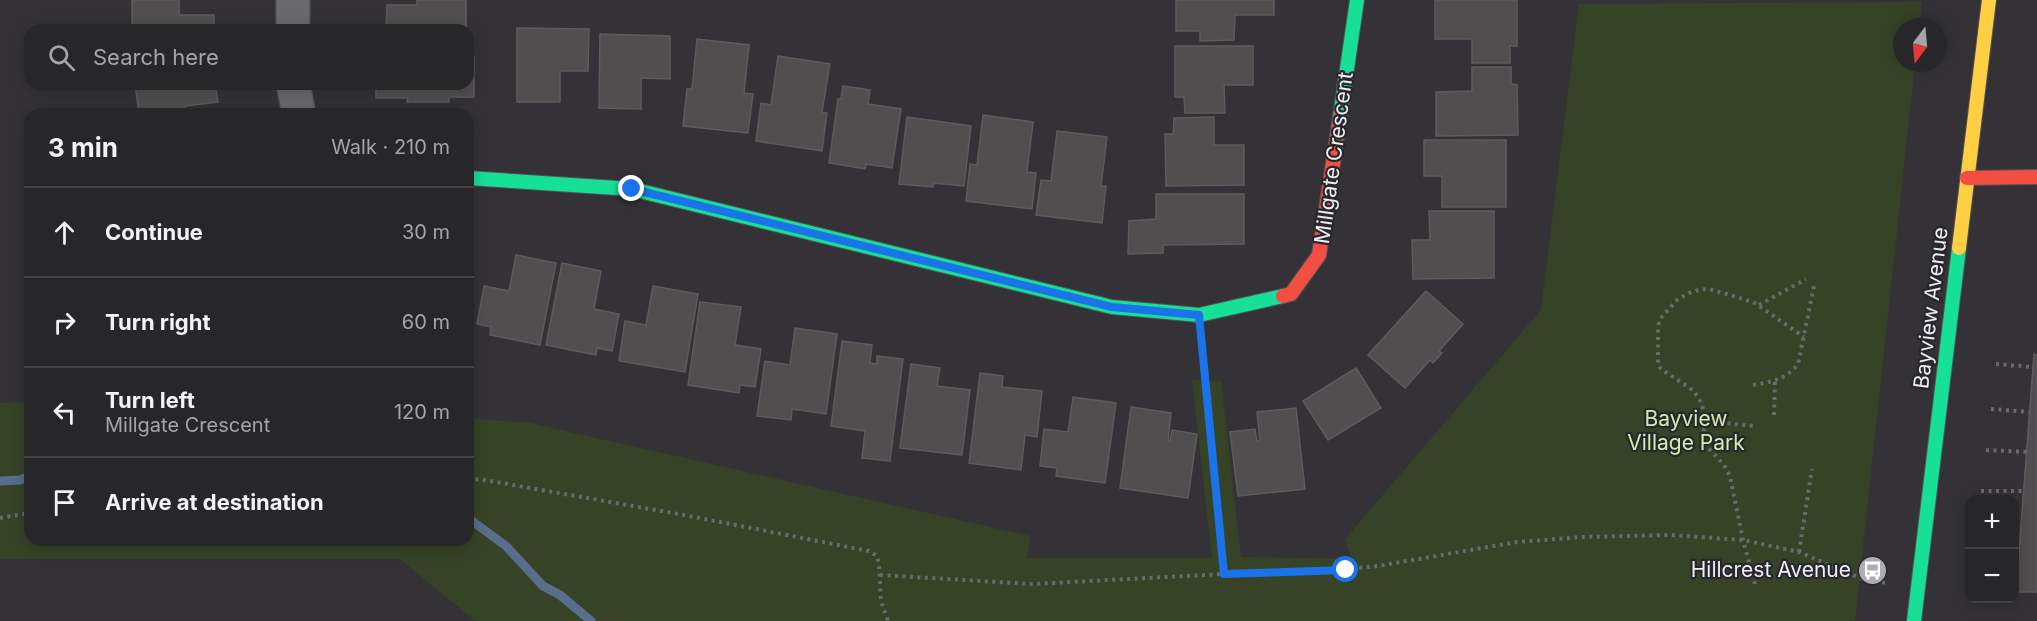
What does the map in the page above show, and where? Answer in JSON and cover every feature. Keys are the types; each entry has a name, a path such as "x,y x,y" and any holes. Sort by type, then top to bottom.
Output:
{"street":[{"path":"293,0 293,24"},
{"name":"Millgate Crescent","path":"474,178 632,189 1112,307 1199,315 1291,294 1319,255 1357,0"},
{"name":"Bayview Avenue","path":"1914,621 1989,0"},
{"path":"294,90 298,108"},
{"path":"1967,178 2037,177"}],"path":[{"path":"1759,305 1806,279"},
{"path":"1754,385 1775,381 1790,373 1798,364 1814,286"},
{"path":"1755,584 1729,473 1704,443 1705,421 1702,404 1694,391 1661,369 1658,364 1659,321 1684,295 1701,289 1713,290 1759,305 1804,337"},
{"path":"1199,315 1224,574"},
{"path":"1996,364 2033,367"},
{"path":"1774,414 1775,381"},
{"path":"1991,409 2030,412"},
{"path":"1705,421 1755,426"},
{"path":"1986,450 2027,452"},
{"path":"1799,552 1812,470"},
{"path":"474,480 684,514 863,549 877,556 881,601 888,621"},
{"path":"1981,491 2024,491"},
{"path":"0,518 24,514"},
{"path":"880,575 1039,584 1224,574 1338,571 1509,543 1566,538 1671,535 1743,540 1799,552 1862,579"}],"green space":[{"name":"Bayview Village Park","path":"1922,2 1920,18 1893,18 1893,72 1914,72 1855,621 475,621 400,559 0,559 0,403 24,402 24,546 474,546 474,418 530,423 1030,536 1027,558 1212,558 1192,380 1221,381 1241,557 1352,559 1345,539 1541,310 1579,4"}],"building":[{"path":"132,0 179,0 179,15 214,15 214,24 132,24"},
{"path":"417,0 466,0 466,24 386,24 387,5 417,5"},
{"path":"1176,0 1274,0 1274,15 1235,15 1234,40 1200,41 1200,31 1176,31"},
{"path":"1435,0 1517,0 1517,46 1510,46 1510,63 1472,63 1472,39 1435,39"},
{"path":"517,28 589,29 588,71 560,71 560,102 517,102"},
{"path":"600,34 670,36 670,79 641,78 641,109 599,108"},
{"path":"697,39 749,45 744,93 753,94 748,133 683,126 687,89 692,89"},
{"path":"1175,46 1253,46 1253,85 1224,85 1225,113 1185,113 1184,97 1175,97"},
{"path":"778,56 830,64 822,112 827,113 822,151 756,141 761,103 771,105"},
{"path":"1472,67 1511,67 1511,84 1517,85 1518,135 1436,136 1436,92 1472,91"},
{"path":"843,86 870,90 868,104 901,109 892,168 866,164 865,169 829,163 838,99 841,99"},
{"path":"136,90 216,90 218,102 185,106 185,108 138,108"},
{"path":"376,90 474,90 474,97 449,97 449,102 407,102 408,98 376,98"},
{"path":"983,115 1033,122 1027,172 1036,173 1032,209 966,201 970,164 977,165"},
{"path":"907,117 971,126 964,186 934,183 933,187 899,184"},
{"path":"1214,117 1214,145 1244,145 1244,185 1166,186 1165,134 1173,134 1174,118"},
{"path":"1057,131 1107,137 1101,186 1106,186 1102,223 1036,215 1041,180 1051,181"},
{"path":"1424,140 1506,140 1506,207 1442,207 1442,176 1424,176"},
{"path":"1156,194 1244,194 1244,244 1163,245 1163,253 1128,254 1129,221 1156,219"},
{"path":"1429,211 1494,211 1494,278 1413,279 1412,240 1430,240"},
{"path":"516,255 556,263 540,345 490,335 491,327 477,324 484,286 509,291"},
{"path":"562,263 601,271 594,309 619,314 612,351 597,348 596,355 546,345"},
{"path":"653,286 698,294 685,372 619,361 625,321 646,325"},
{"path":"1426,291 1463,324 1439,351 1442,353 1433,363 1430,360 1405,388 1368,355"},
{"path":"700,302 741,307 735,345 761,349 755,387 740,385 739,393 688,385"},
{"path":"795,328 837,334 826,414 792,409 791,420 757,416 765,361 790,365"},
{"path":"842,341 872,345 870,363 877,364 877,356 903,359 890,461 862,458 865,431 831,426"},
{"path":"2034,354 2037,355 2037,592 2019,592 2019,552"},
{"path":"911,364 940,368 937,386 970,390 962,455 900,448"},
{"path":"1356,368 1381,408 1328,440 1303,401"},
{"path":"980,373 1003,376 1002,387 1042,391 1037,437 1025,435 1021,470 969,463"},
{"path":"1073,397 1116,403 1105,483 1056,476 1057,468 1040,466 1044,429 1068,432"},
{"path":"1131,407 1171,413 1168,441 1170,441 1172,430 1197,434 1188,498 1120,488"},
{"path":"1296,408 1305,489 1238,496 1230,432 1255,429 1257,441 1260,441 1257,412"}],"waterway":[{"path":"0,481 24,478"},
{"path":"474,522 506,546 543,586 560,595 591,621"}],"traffic: fast":[{"path":"1340,117 1357,0"},
{"path":"474,178 632,189 1112,307 1199,315 1283,296"},
{"path":"1914,621 1959,248"}],"traffic: slow":[{"path":"1959,248 1989,0"}],"traffic: jam":[{"path":"1283,296 1291,294 1319,255 1340,117"},
{"path":"1967,178 2037,177"}],"place":[{"name":"Hillcrest Avenue","path":"1872,570"}],"route":[{"path":"632,189 1112,307 1199,315 1224,574 1346,570"}]}
